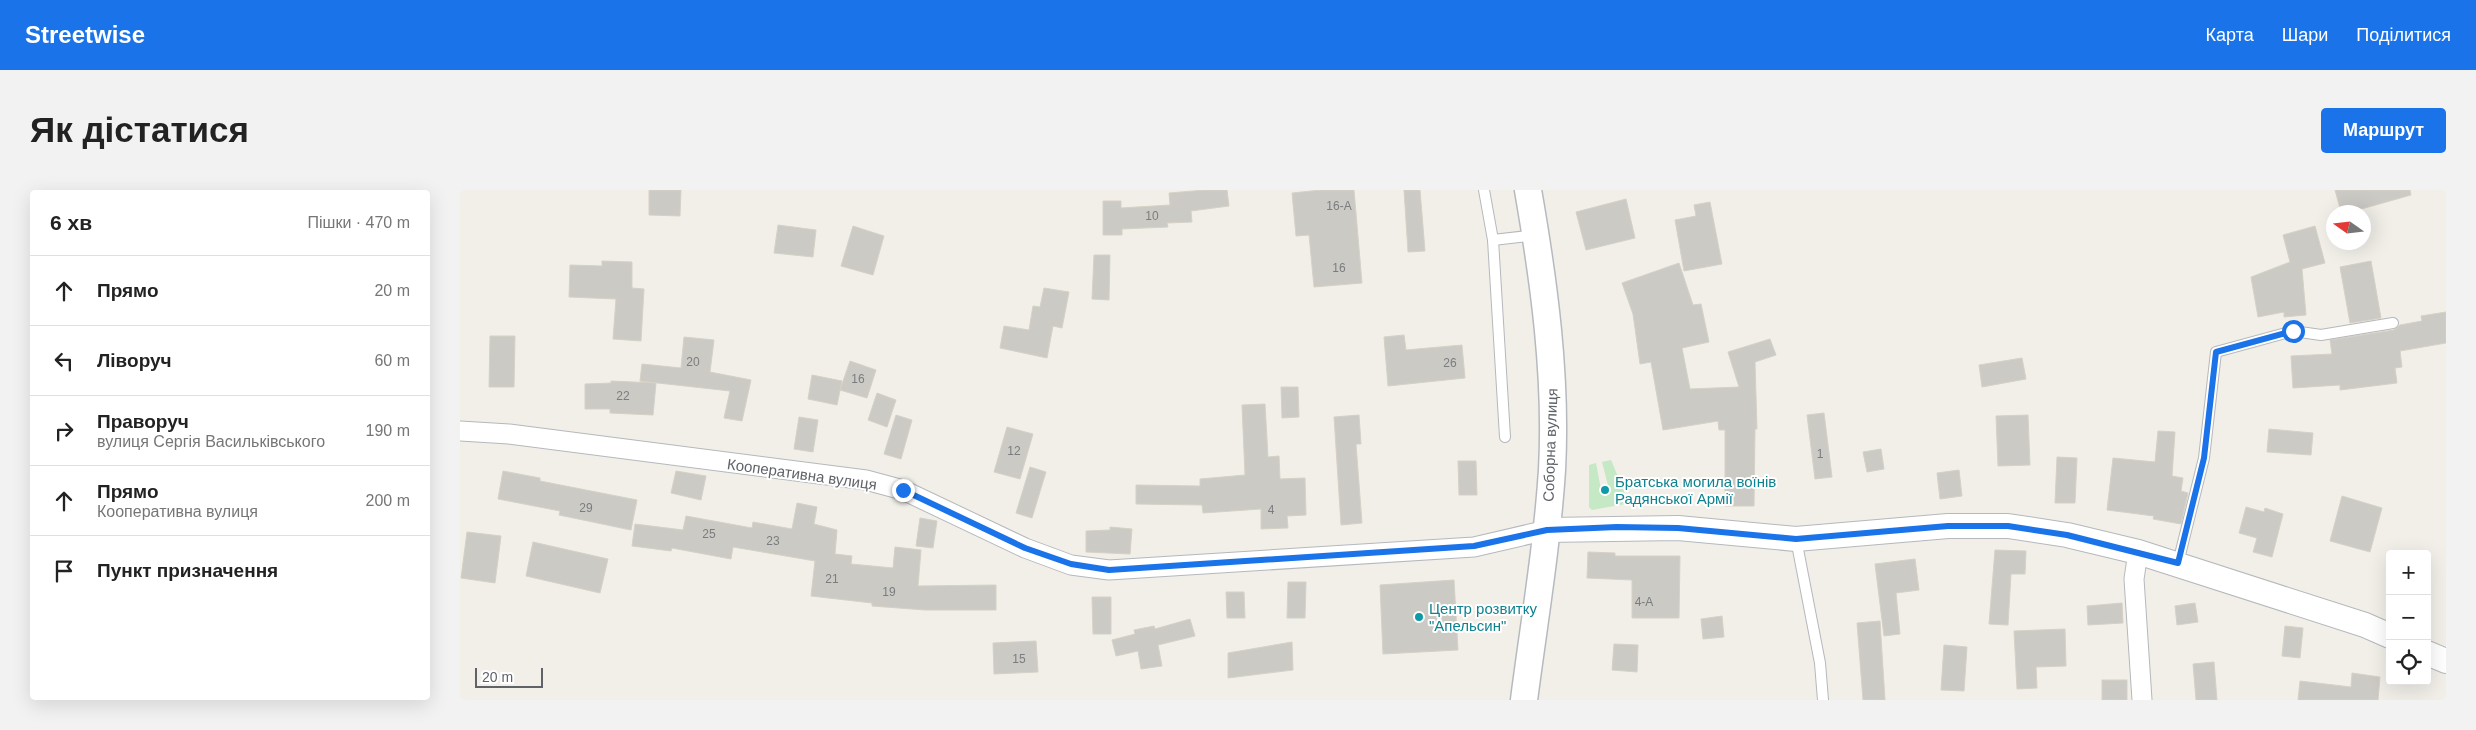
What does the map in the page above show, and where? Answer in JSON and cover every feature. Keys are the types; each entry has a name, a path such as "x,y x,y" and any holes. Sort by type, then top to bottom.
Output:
{"main road":[{"name":"Соборна вулиця","path":"1524,700 1547,530 1552,468 1552,376 1545,295 1528,190"}],"street":[{"name":"Кооперативна вулиця","path":"460,431 509,434 866,480 903,490 1025,548 1071,564 1109,570 1474,546 1547,530"},
{"path":"1547,530 1678,528 1796,539 1948,526 2008,526 2067,535 2178,563 2365,625 2386,634"},
{"path":"2138,552 2134,578 2142,700"},
{"path":"2431,654 2446,661"}],"lane":[{"path":"1484,190 1494,240 1505,437"},
{"path":"1494,240 1536,235"},
{"path":"2178,563 2204,458 2216,352 2293,331 2321,335 2393,323"},
{"path":"1796,539 1820,663 1824,700"}],"green space":[{"path":"1611,460 1628,501 1625,504 1592,510 1589,507 1589,465 1596,463 1602,495 1610,493 1602,462"}],"building":[{"path":"649,190 681,190 680,216 649,215"},
{"path":"1227,190 1229,206 1191,211 1192,222 1167,223 1168,227 1122,229 1122,235 1103,235 1103,201 1121,201 1121,208 1170,205 1169,193"},
{"path":"1321,190 1354,190 1362,283 1314,287 1309,235 1296,236 1292,193"},
{"path":"1404,190 1420,190 1425,251 1408,252"},
{"path":"2335,190 2410,190 2411,195 2371,206 2339,205"},
{"path":"1626,199 1635,238 1586,250 1576,212"},
{"path":"1710,202 1722,264 1684,271 1675,220 1696,216 1694,205"},
{"path":"778,225 816,230 813,257 774,253"},
{"path":"853,226 884,236 873,275 841,266"},
{"path":"2315,226 2325,263 2302,269 2306,315 2284,317 2284,312 2258,317 2251,277 2290,262 2283,235"},
{"path":"1094,255 1110,255 1109,300 1092,299"},
{"path":"602,261 632,262 632,288 644,289 641,341 613,339 616,299 569,297 570,265 602,266"},
{"path":"2371,261 2381,318 2350,323 2340,267"},
{"path":"1679,263 1693,305 1701,304 1709,342 1682,348 1690,389 1739,387 1728,352 1770,339 1776,355 1755,362 1757,429 1755,429 1754,506 1725,506 1725,430 1719,430 1718,421 1663,430 1651,362 1640,364 1633,314 1622,283"},
{"path":"1044,288 1069,292 1062,328 1053,326 1047,358 1000,348 1004,326 1029,330 1033,306 1040,307"},
{"path":"2446,312 2446,343 2400,351 2402,367 2395,368 2397,383 2340,390 2340,385 2293,388 2291,356 2332,354 2330,340 2394,330 2400,325 2422,321 2421,316"},
{"path":"1404,335 1406,350 1462,345 1465,378 1388,386 1384,337"},
{"path":"490,336 515,336 514,387 489,387"},
{"path":"684,337 714,340 710,372 751,380 742,421 724,418 730,391 640,381 642,364 681,368"},
{"path":"2022,358 2026,379 1982,387 1979,365"},
{"path":"850,361 876,370 867,398 840,390"},
{"path":"812,375 842,381 837,405 808,399"},
{"path":"611,381 656,383 653,415 610,413 610,409 585,409 585,384 611,383"},
{"path":"1281,387 1298,387 1299,417 1282,418"},
{"path":"877,393 896,400 887,427 868,420"},
{"path":"1265,404 1268,457 1279,456 1280,479 1305,478 1306,515 1287,516 1288,528 1261,529 1261,509 1203,513 1202,505 1136,504 1136,485 1200,486 1200,479 1245,475 1242,405"},
{"path":"1824,413 1832,477 1815,479 1807,415"},
{"path":"896,415 912,420 901,459 884,454"},
{"path":"1359,415 1361,444 1356,444 1362,523 1341,525 1334,417"},
{"path":"2028,415 2030,465 1998,466 1996,416"},
{"path":"799,417 818,420 813,452 794,449"},
{"path":"1007,427 1033,434 1020,479 994,472"},
{"path":"2269,429 2313,433 2311,455 2267,452"},
{"path":"2158,431 2175,432 2172,476 2183,478 2181,491 2188,493 2181,524 2153,519 2154,516 2107,510 2113,458 2155,462"},
{"path":"1881,449 1884,469 1867,472 1863,452"},
{"path":"2057,457 2077,458 2075,503 2055,503"},
{"path":"1458,461 1476,461 1477,495 1459,495"},
{"path":"1030,467 1046,472 1032,518 1016,513"},
{"path":"1959,470 1962,496 1940,499 1937,473"},
{"path":"503,471 540,478 540,481 637,500 631,530 559,515 560,511 498,499"},
{"path":"676,471 706,476 701,500 671,493"},
{"path":"2342,496 2382,508 2370,552 2330,541"},
{"path":"797,503 817,507 814,524 837,530 835,554 852,556 851,564 893,568 895,547 921,550 918,586 996,585 996,610 925,610 872,606 872,603 811,596 815,561 733,547 731,559 672,548 671,551 632,546 635,524 683,530 686,516 752,528 753,522 792,529"},
{"path":"2246,507 2264,512 2265,508 2283,514 2272,557 2253,552 2257,538 2239,533"},
{"path":"920,518 937,521 933,548 916,546"},
{"path":"1110,527 1132,529 1130,554 1086,552 1086,531 1110,530"},
{"path":"467,532 501,536 495,583 461,578"},
{"path":"533,542 608,559 600,593 526,576"},
{"path":"1995,550 2026,551 2025,574 2011,574 2008,625 1989,624"},
{"path":"1588,552 1615,553 1615,556 1680,556 1679,618 1632,618 1632,580 1587,578"},
{"path":"1915,559 1919,590 1896,593 1900,634 1884,636 1875,564"},
{"name":"Центр розвитку \"Апельсин\"","path":"1454,580 1458,650 1383,654 1380,585"},
{"path":"1288,582 1306,582 1305,618 1287,618"},
{"path":"1226,592 1244,592 1245,618 1227,618"},
{"path":"1092,597 1111,597 1111,634 1093,634"},
{"path":"2122,603 2123,623 2088,625 2087,606"},
{"path":"2195,603 2198,622 2177,625 2175,606"},
{"path":"1722,616 1724,637 1703,639 1701,619"},
{"path":"1190,619 1195,636 1158,645 1162,666 1141,669 1138,651 1116,656 1112,640 1135,634 1134,630 1154,626 1155,629"},
{"path":"1880,621 1885,700 1863,700 1857,623"},
{"path":"2285,626 2303,628 2300,658 2282,656"},
{"path":"2065,629 2066,666 2036,667 2037,688 2017,689 2014,631"},
{"path":"1036,641 1038,672 994,674 993,643"},
{"path":"1292,642 1293,670 1228,678 1228,653"},
{"path":"1614,644 1638,645 1637,672 1612,670"},
{"path":"1944,645 1967,647 1964,691 1941,690"},
{"path":"2214,662 2217,700 2196,700 2193,664"},
{"path":"2352,673 2380,677 2378,700 2298,700 2300,681 2351,687"},
{"path":"2102,680 2127,680 2127,700 2102,700"}],"place":[{"name":"Братська могила воїнів Радянської Армії","path":"1605,490"},
{"name":"Центр розвитку \"Апельсин\"","path":"1419,617"}],"route":[{"path":"903,490 1025,548 1071,564 1109,570 1474,546 1547,530 1617,527 1678,528 1796,539 1948,526 2008,526 2067,535 2178,563 2204,458 2216,352 2293,331"}]}
